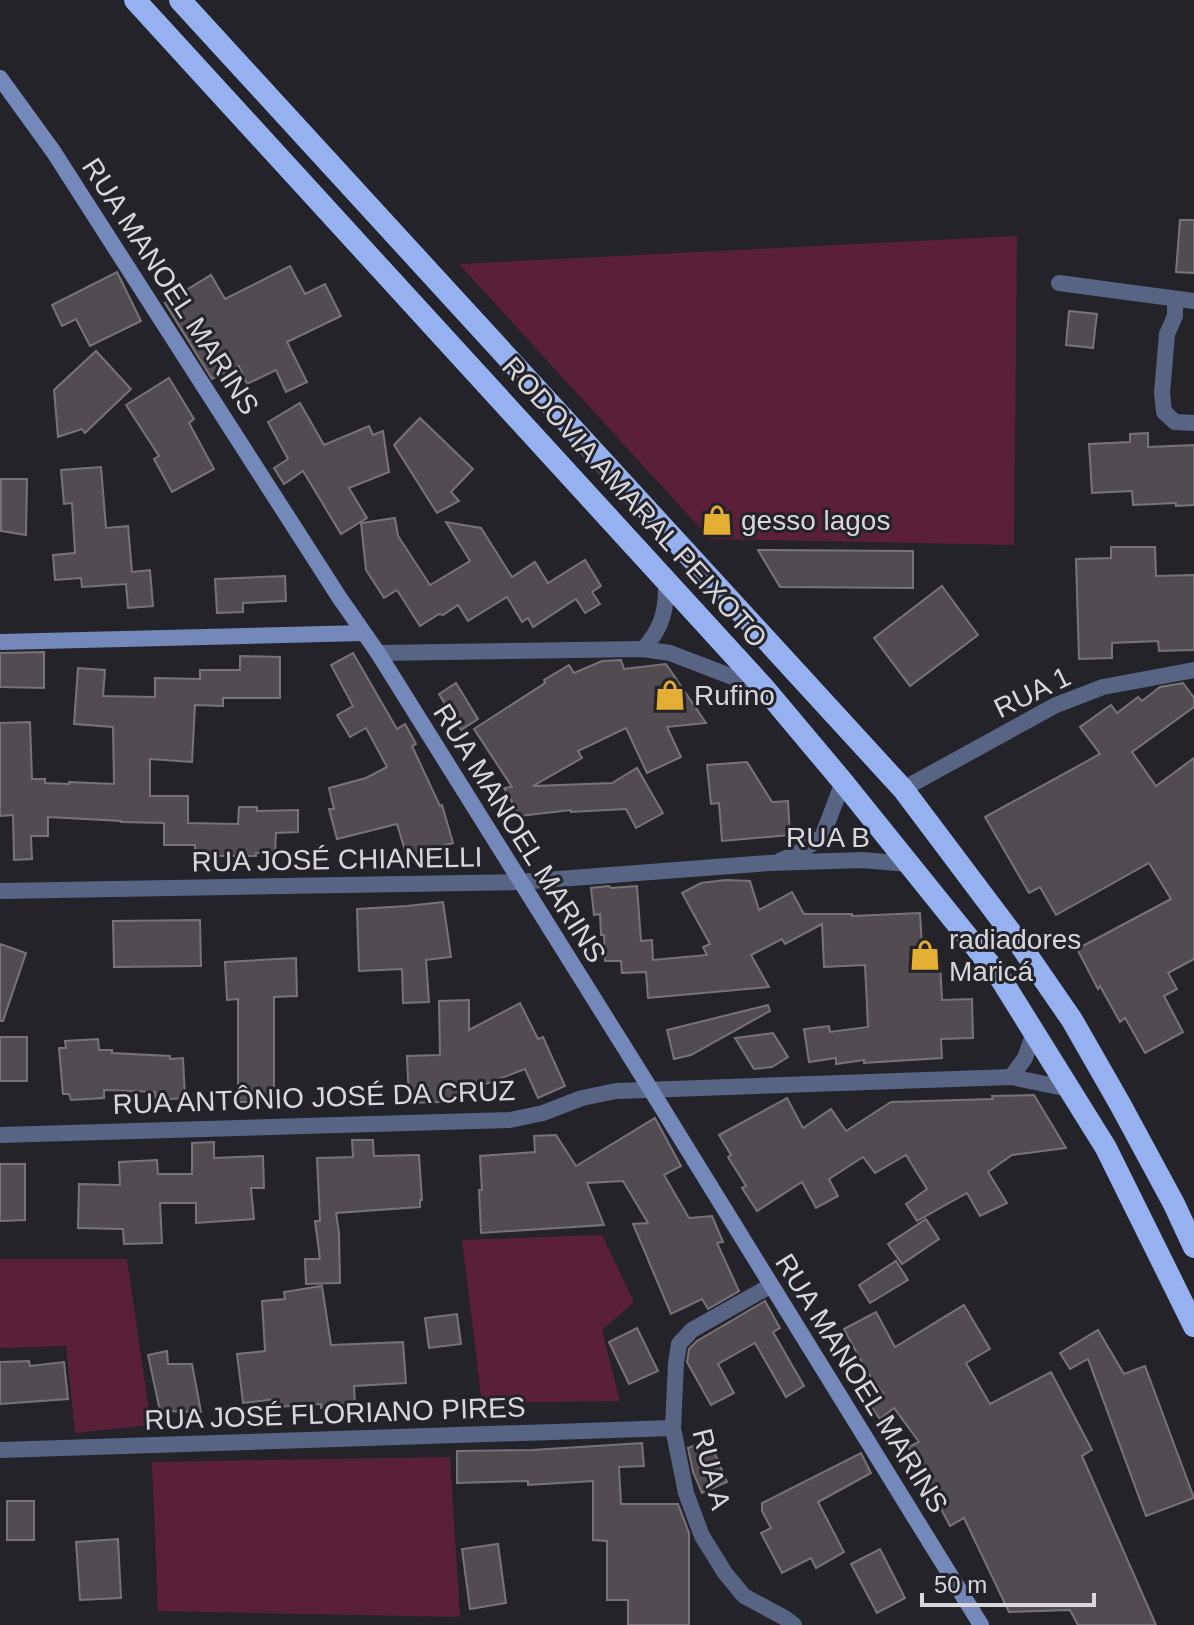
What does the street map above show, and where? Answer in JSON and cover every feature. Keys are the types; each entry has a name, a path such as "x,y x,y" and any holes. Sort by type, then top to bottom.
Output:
{"highway":[{"name":"RODOVIA AMARAL PEIXOTO","path":"135,0 765,689 999,976 1106,1148 1194,1326"},
{"name":"RODOVIA AMARAL PEIXOTO","path":"180,0 903,789 1021,946 1072,1020 1127,1116 1194,1247"}],"main road":[{"name":"RUA MANOEL MARINS","path":"0,78 53,151 378,653 981,1625"},
{"path":"0,642 363,633"}],"street":[{"path":"1059,283 1194,301"},
{"path":"1175,299 1175,316 1167,334 1162,393 1164,412 1175,422 1194,423"},
{"path":"643,649 661,625 667,597 666,579"},
{"path":"378,653 643,649 670,653 765,689"},
{"name":"RUA 1","path":"903,789 1056,705 1103,687 1192,674"},
{"name":"RUA B","path":"769,863 795,855 822,837 843,782"},
{"name":"RUA B","path":"769,863 862,860 909,864"},
{"name":"RUA JOSÉ CHIANELLI","path":"0,891 519,882 769,863"},
{"path":"1034,1032 1025,1058 1011,1077 1069,1089"},
{"name":"RUA ANTÔNIO JOSÉ DA CRUZ","path":"0,1135 510,1120 616,1091 1011,1077"},
{"name":"RUA A","path":"770,1286 692,1330 679,1344 673,1428 686,1493 702,1536 744,1596 794,1625"},
{"name":"RUA JOSÉ FLORIANO PIRES","path":"0,1450 673,1428"}],"shaded area":[{"path":"1017,236 1014,545 710,539 459,264"},
{"path":"602,1235 634,1302 602,1330 620,1401 482,1403 462,1240"},
{"path":"0,1259 127,1259 151,1425 75,1433 66,1346 0,1348"},
{"path":"450,1457 460,1617 158,1611 152,1462"}],"building":[{"path":"1180,220 1194,220 1194,273 1176,272"},
{"path":"290,266 305,294 325,284 341,316 287,342 307,382 286,392 276,370 247,384 239,366 212,379 165,303 211,275 225,299"},
{"path":"117,272 141,321 90,346 76,319 62,326 52,305"},
{"path":"1069,311 1097,314 1093,348 1066,345"},
{"path":"96,351 131,389 85,433 82,429 58,437 54,390"},
{"path":"169,378 194,419 189,423 214,469 172,492 154,459 159,456 126,405"},
{"path":"300,403 324,445 369,426 373,435 383,431 389,472 349,488 367,518 341,534 303,471 284,484 274,468 288,459 268,422"},
{"path":"420,418 473,469 451,492 459,501 437,513 394,445"},
{"path":"1148,433 1148,447 1194,445 1194,505 1133,505 1132,491 1092,493 1089,444 1130,442 1130,434"},
{"path":"101,467 106,528 128,526 132,572 150,570 153,606 128,608 126,584 82,587 81,578 55,580 53,555 75,553 72,503 64,504 61,470"},
{"path":"1,479 27,479 26,535 1,531"},
{"path":"395,518 398,536 430,585 470,561 446,522 481,528 512,577 535,562 548,583 585,560 601,586 592,592 600,604 585,613 576,599 533,627 528,618 522,622 507,597 468,621 458,605 420,626 397,590 384,598 366,570 361,523"},
{"path":"1111,547 1155,547 1156,576 1194,575 1194,650 1159,651 1158,641 1112,643 1112,658 1079,659 1076,559 1111,558"},
{"path":"758,550 913,551 913,588 780,587"},
{"path":"285,576 286,601 243,603 243,612 217,613 215,579"},
{"path":"942,586 978,635 910,686 874,638"},
{"path":"44,652 44,688 0,687 0,653"},
{"path":"353,653 397,729 405,724 416,744 412,746 442,805 453,843 407,857 397,824 337,839 329,809 334,809 329,788 366,778 387,767 366,728 350,737 337,715 353,706 331,665"},
{"path":"240,656 280,657 280,698 223,698 223,706 195,705 192,762 150,759 150,796 188,796 188,823 238,824 239,807 257,807 257,811 298,810 298,832 276,833 275,853 195,856 195,845 164,845 164,823 48,817 48,836 31,836 32,859 14,860 13,815 0,816 0,723 30,722 32,779 45,779 45,783 114,784 113,727 74,724 78,668 105,670 103,696 155,697 155,678 200,679 200,670 240,670"},
{"path":"621,660 624,669 666,664 706,723 667,727 681,757 647,773 626,728 578,751 582,758 533,786 612,783 637,768 663,813 636,828 626,809 571,810 520,816 504,788 512,787 474,729 569,665 574,673 602,661"},
{"path":"456,683 478,719 461,730 439,694"},
{"path":"1183,683 1194,698 1194,707 1132,752 1156,786 1194,758 1194,959 1168,973 1177,989 1164,996 1183,1032 1145,1053 1125,1018 1120,1022 1100,986 1098,989 1077,949 1171,899 1149,863 1056,915 1040,887 1029,893 985,817 1100,754 1080,727 1111,705 1117,713 1138,697 1142,701 1160,687"},
{"path":"747,762 772,802 788,801 790,835 722,841 719,803 711,804 707,765"},
{"path":"750,881 759,910 792,892 804,914 852,916 920,913 923,964 940,963 942,1000 972,999 973,1038 941,1039 942,1058 864,1063 864,1060 836,1064 836,1058 809,1062 804,1029 829,1026 830,1032 868,1027 865,965 824,967 822,924 785,944 782,939 751,955 769,987 648,998 646,972 622,973 621,961 605,961 600,914 594,915 591,888 637,886 641,941 652,940 653,960 707,955 703,947 710,944 682,893 701,883"},
{"path":"443,902 451,957 426,960 429,1002 403,1003 402,969 359,971 357,909"},
{"path":"200,920 201,966 114,967 113,921"},
{"path":"0,944 26,953 3,1021 0,1021"},
{"path":"296,958 297,996 274,997 274,1102 238,1102 238,999 227,1000 225,962"},
{"path":"469,1000 469,1030 520,1003 538,1039 543,1037 565,1086 538,1098 525,1069 439,1102 409,1103 407,1056 440,1055 439,1001"},
{"path":"768,1005 770,1011 691,1055 674,1059 667,1030"},
{"path":"773,1033 788,1057 772,1067 754,1069 735,1038"},
{"path":"0,1037 27,1037 27,1081 0,1081"},
{"path":"98,1039 99,1050 112,1050 112,1053 183,1058 185,1098 156,1100 155,1092 104,1090 104,1098 71,1100 69,1094 63,1094 59,1048 66,1048 65,1041"},
{"path":"1034,1095 1066,1148 1012,1155 988,1172 1007,1203 980,1216 967,1193 917,1221 906,1204 927,1189 906,1155 875,1173 863,1157 829,1179 838,1196 816,1208 802,1182 757,1211 742,1188 746,1186 719,1135 787,1098 803,1128 831,1109 846,1131 891,1102"},
{"path":"655,1118 681,1166 664,1175 689,1218 712,1216 723,1242 717,1243 739,1291 708,1309 702,1299 671,1314 633,1224 648,1223 623,1181 587,1183 604,1225 481,1233 480,1156 535,1152 534,1136 556,1135 576,1166"},
{"path":"352,1140 373,1140 374,1156 419,1155 420,1207 336,1213 340,1283 306,1284 305,1259 320,1259 315,1221 320,1221 317,1158 353,1157"},
{"path":"214,1142 214,1158 263,1156 264,1188 251,1188 254,1219 196,1223 196,1203 160,1203 162,1243 124,1244 123,1229 78,1228 79,1184 120,1185 119,1162 157,1160 158,1174 192,1174 192,1143"},
{"path":"0,1164 25,1164 25,1220 0,1221"},
{"path":"926,1219 939,1239 902,1264 888,1244"},
{"path":"896,1261 908,1280 870,1303 859,1285"},
{"path":"322,1286 331,1345 403,1342 406,1383 354,1386 355,1406 321,1408 321,1404 276,1407 276,1399 243,1403 237,1354 265,1351 262,1301 285,1299 284,1292"},
{"path":"765,1301 780,1328 773,1332 804,1386 786,1397 755,1343 718,1364 734,1393 711,1405 687,1362 689,1349 697,1341"},
{"path":"964,1305 990,1349 966,1363 990,1404 1051,1372 1092,1450 1082,1456 1156,1625 1078,1625 1070,1610 1009,1612 964,1518 950,1526 908,1447 919,1442 894,1408 880,1419 869,1404 883,1393 867,1372 844,1329 876,1312 895,1347"},
{"path":"457,1314 461,1344 429,1348 425,1318"},
{"path":"637,1328 658,1371 629,1384 609,1342"},
{"path":"1098,1330 1124,1374 1145,1366 1194,1498 1146,1516 1088,1359 1070,1369 1060,1353"},
{"path":"167,1351 168,1364 192,1364 201,1412 160,1411 148,1355"},
{"path":"29,1361 30,1366 64,1362 68,1399 0,1404 0,1362"},
{"path":"709,1440 727,1482 702,1493 688,1448"},
{"path":"642,1443 644,1466 619,1467 621,1504 678,1504 689,1533 689,1625 628,1625 628,1600 607,1600 607,1541 593,1540 593,1481 528,1485 528,1481 457,1483 457,1451"},
{"path":"861,1453 871,1473 818,1502 844,1552 816,1568 811,1558 782,1573 761,1533 771,1528 762,1511 762,1503"},
{"path":"7,1501 34,1501 34,1540 7,1540"},
{"path":"118,1539 121,1598 80,1600 76,1542"},
{"path":"498,1544 506,1603 470,1609 462,1549"},
{"path":"880,1549 905,1598 877,1613 851,1564"}],"place":[{"name":"gesso lagos","path":"717,520"},
{"name":"Rufino","path":"670,695"},
{"name":"radiadores Maricá","path":"925,955"}]}
